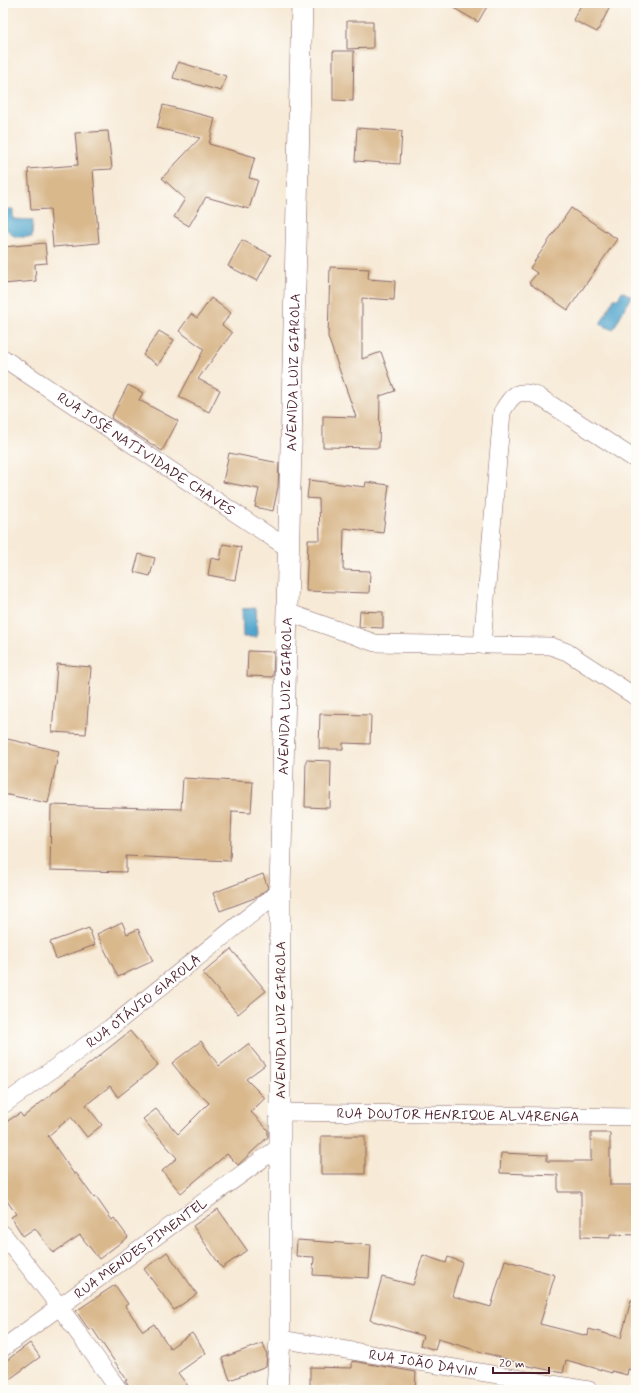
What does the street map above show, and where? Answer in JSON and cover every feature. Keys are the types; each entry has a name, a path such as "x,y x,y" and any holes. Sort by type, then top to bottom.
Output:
{"street":[{"name":"AVENIDA LUIZ GIAROLA","path":"276,1390 280,1340 278,1147 280,891 302,3"},
{"name":"RUA JOSÉ NATIVIDADE CHAVES","path":"3,358 289,550"},
{"path":"482,645 502,412 509,400 515,394 526,391 538,396 636,460"},
{"path":"287,612 375,643 551,646 567,652 636,697"},
{"name":"RUA OTÁVIO GIAROLA","path":"3,1105 110,1028 280,891"},
{"name":"RUA DOUTOR HENRIQUE ALVARENGA","path":"279,1112 636,1117"},
{"name":"RUA MENDES PIMENTEL","path":"3,1348 278,1147"},
{"path":"3,1234 60,1306 119,1390"},
{"name":"RUA JOÃO DAVIN","path":"280,1340 589,1390"}],"water":[{"path":"3,209 13,209 13,219 33,220 32,237 15,237 3,226"},
{"path":"622,291 631,296 613,330 600,324 614,299 618,299"},
{"path":"256,608 257,637 243,637 242,609"}],"building":[{"path":"445,3 489,3 478,22"},
{"path":"582,3 612,3 597,32 573,20"},
{"path":"347,21 373,21 373,48 347,49"},
{"path":"333,51 354,51 353,101 333,100"},
{"path":"178,62 226,76 221,91 173,78"},
{"path":"163,105 215,118 209,144 255,157 249,178 258,180 249,209 206,197 189,226 174,217 185,199 162,178 200,138 157,128"},
{"path":"357,128 402,131 400,164 355,161"},
{"path":"108,131 112,169 93,170 99,243 53,247 50,209 31,210 28,169 78,165 75,133"},
{"path":"571,208 617,239 568,310 529,283 537,273 530,268"},
{"path":"242,240 271,255 257,281 228,266"},
{"path":"45,243 47,263 35,264 36,281 3,284 3,247"},
{"path":"330,267 369,269 368,279 395,281 394,300 362,298 362,359 381,352 395,391 380,396 379,448 323,447 323,416 356,417 328,337"},
{"path":"211,298 231,313 222,325 232,333 198,379 220,390 209,412 179,397 204,349 179,331 191,314 197,318"},
{"path":"159,331 174,340 158,365 143,355"},
{"path":"128,385 143,393 139,400 178,421 162,451 111,418"},
{"path":"229,453 279,463 278,487 273,511 255,507 259,489 223,482"},
{"path":"309,480 365,487 366,482 389,485 383,533 344,528 343,570 370,571 369,593 306,591 308,540 320,540 319,499 307,498"},
{"path":"223,544 241,547 235,580 208,575 211,558 220,560"},
{"path":"139,554 155,558 150,576 134,572"},
{"path":"360,611 383,612 383,628 359,627"},
{"path":"248,651 274,652 273,677 247,676"},
{"path":"57,664 91,667 86,734 52,732"},
{"path":"320,714 371,715 370,744 343,743 343,749 319,749"},
{"path":"3,738 59,751 48,803 3,794"},
{"path":"306,760 331,761 330,808 305,807"},
{"path":"183,778 253,782 251,812 232,811 230,861 126,856 126,872 50,870 51,805 181,809"},
{"path":"263,874 268,888 257,897 220,911 213,893"},
{"path":"122,922 127,934 138,929 153,961 118,977 97,934"},
{"path":"89,928 95,945 56,959 50,942"},
{"path":"231,949 266,991 238,1014 203,973"},
{"path":"130,1031 158,1065 118,1097 110,1086 86,1105 102,1125 87,1137 71,1117 48,1136 74,1174 76,1173 94,1198 96,1197 112,1220 114,1218 128,1237 99,1259 80,1235 53,1253 35,1228 23,1236 11,1217 16,1214 3,1195 3,1124 20,1113 23,1117"},
{"path":"201,1041 219,1066 248,1044 265,1065 246,1079 265,1098 251,1112 268,1130 268,1137 238,1165 227,1154 181,1193 162,1171 177,1158 143,1119 156,1109 178,1134 209,1103 188,1083 172,1063"},
{"path":"591,1133 610,1133 610,1185 636,1185 636,1235 610,1234 610,1238 581,1237 581,1192 558,1192 558,1175 500,1173 501,1153 547,1155 547,1161 591,1161"},
{"path":"321,1136 365,1136 365,1174 321,1174"},
{"path":"218,1209 247,1250 222,1268 193,1226"},
{"path":"297,1240 371,1245 369,1278 313,1275 314,1257 296,1256"},
{"path":"167,1252 197,1294 174,1310 144,1269"},
{"path":"423,1255 446,1263 448,1257 462,1262 452,1296 491,1307 505,1260 555,1275 540,1324 588,1336 589,1329 621,1338 631,1300 636,1301 636,1371 628,1369 627,1375 612,1371 612,1373 566,1360 563,1373 529,1366 438,1339 435,1350 420,1345 423,1336 370,1320 382,1277 413,1285"},
{"path":"115,1285 128,1304 125,1306 143,1331 154,1324 170,1348 192,1333 206,1353 178,1373 191,1390 132,1390 125,1381 127,1380 92,1328 89,1330 76,1311"},
{"path":"30,1343 40,1357 3,1384 3,1363"},
{"path":"263,1343 267,1354 266,1366 230,1380 222,1358"},
{"path":"352,1361 416,1372 415,1390 351,1390 351,1387 310,1386 310,1367 352,1368"}]}
